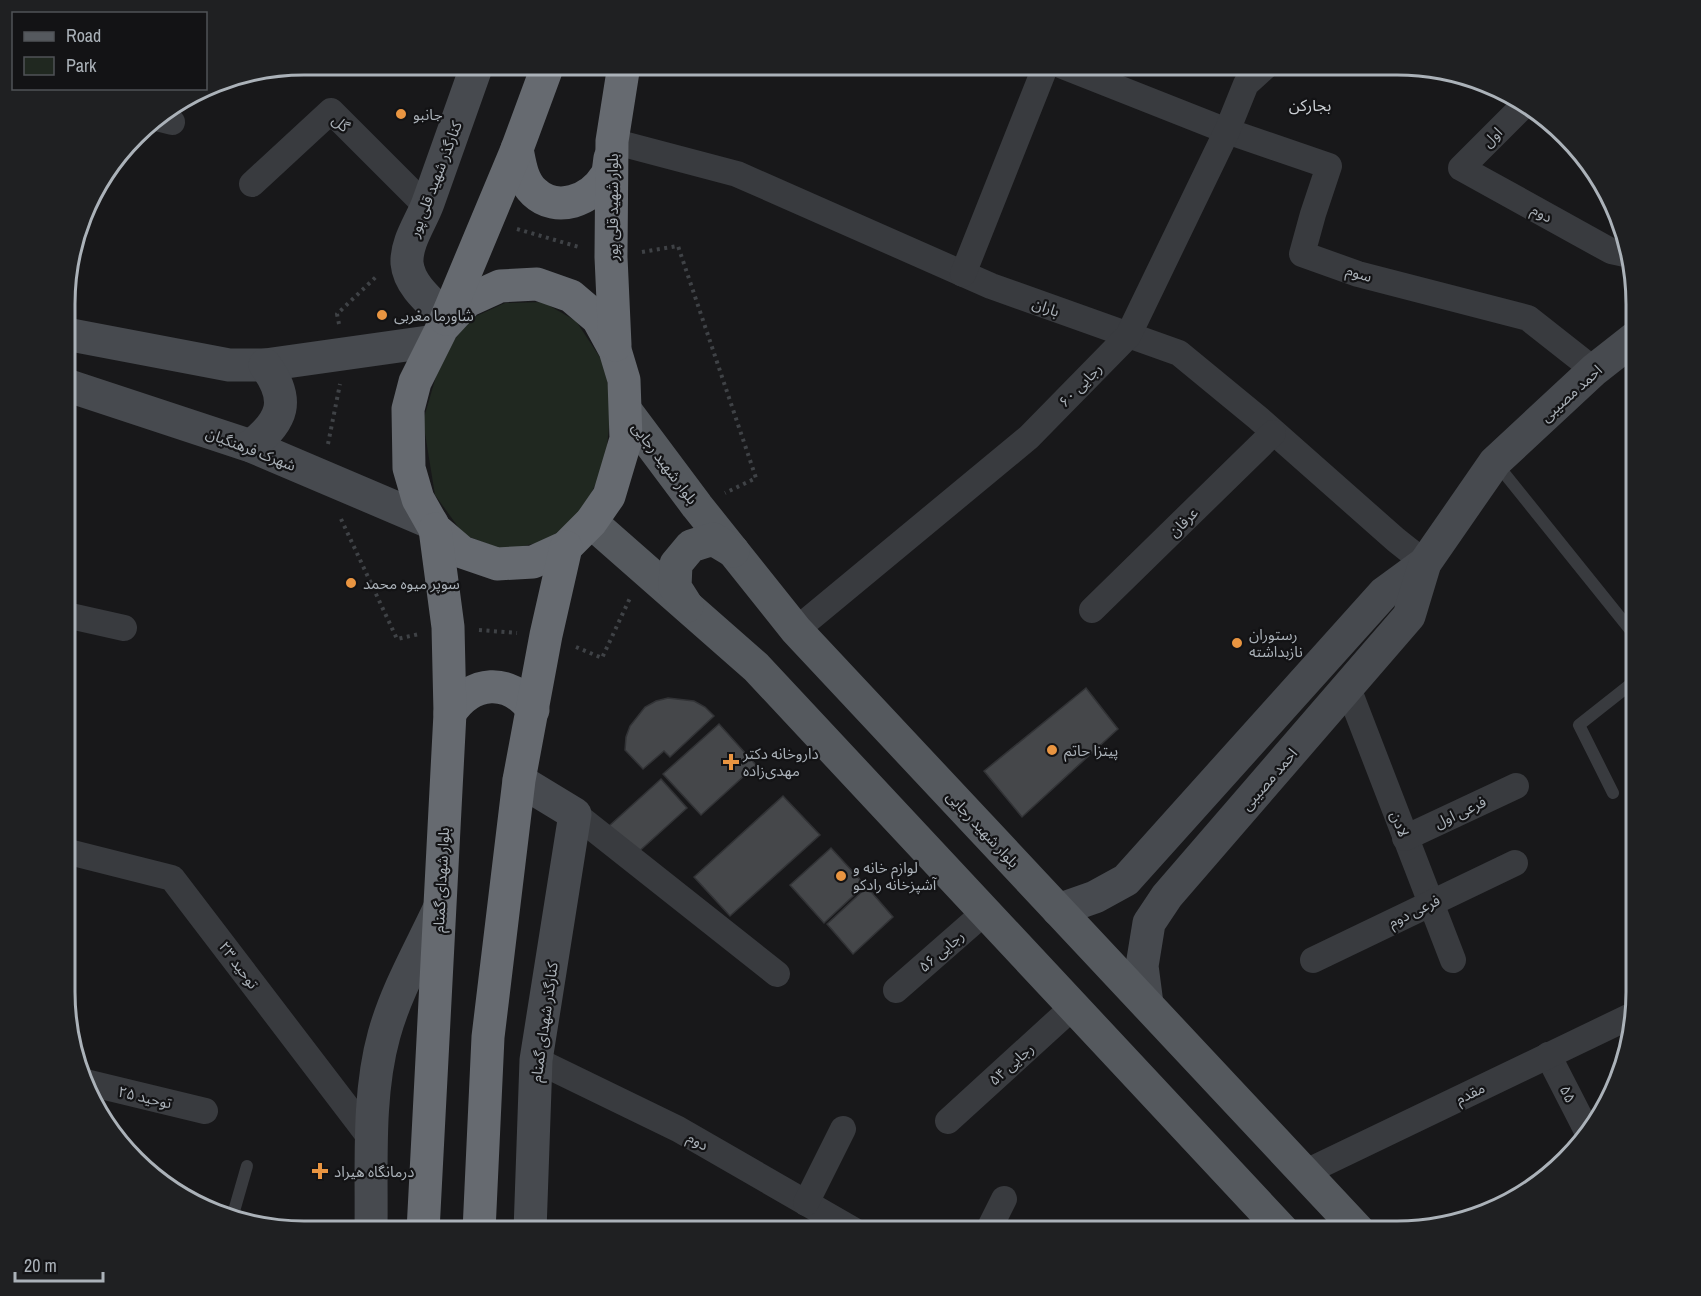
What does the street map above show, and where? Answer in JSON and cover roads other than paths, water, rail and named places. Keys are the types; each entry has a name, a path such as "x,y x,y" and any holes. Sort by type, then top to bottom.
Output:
{"highway":[{"path":"441,329 467,301 500,286 537,284 571,296 598,319 615,350 624,380 626,439 609,496 591,522 566,547 533,562 497,564 462,552 433,526 418,498 409,468 408,409 415,382 441,329 517,149 544,75"},
{"name":"بلوار شهید قلی پور","path":"615,350 611,257 612,145 622,75"},
{"path":"517,149 523,176 534,192 552,203 574,202 593,191 607,174 612,145"},
{"name":"بلوار شهدای گمنام","path":"423,1221 450,713 448,627 433,526"},
{"path":"479,1221 488,1037 519,780 546,635 566,547"},
{"path":"450,713 467,694 478,688 491,686 515,692 533,710"}],"main road":[{"name":"بلوار شهید رجایی","path":"626,411 796,630 1349,1221"},
{"path":"591,522 756,668 1273,1221"},
{"path":"687,606 675,587 676,564 691,546 713,539 733,551"}],"street":[{"name":"کنارگذر شهید قلی پور","path":"441,329 411,278 407,264 409,245 426,206 473,75"},
{"path":"963,274 1042,75"},
{"path":"1085,75 1227,131"},
{"name":"رجایی ۶۰","path":"796,630 1029,437 1128,336 1227,131 1246,84 1256,75"},
{"name":"گل","path":"252,184 331,111 426,206"},
{"name":"اول","path":"1461,168 1518,111"},
{"name":"سوم","path":"1227,131 1329,166 1302,254 1358,274 1528,318 1594,370"},
{"name":"باران","path":"612,145 737,174 991,286 1179,352 1425,563"},
{"name":"دوم","path":"1461,168 1611,251 1620,253"},
{"path":"75,336 229,365 265,365 441,329"},
{"name":"احمد مصیبی","path":"1147,1004 1142,966 1149,923 1162,904 1409,616 1425,563 1495,462 1594,370 1626,347"},
{"path":"251,446 266,435 279,417 281,395 275,379 265,365"},
{"name":"شهرک فرهنگیان","path":"75,388 251,446 433,526"},
{"name":"عرفان","path":"1092,610 1273,433"},
{"name":"احمد مصیبی","path":"1058,910 1110,891 1126,880 1384,593 1425,563"},
{"path":"75,617 124,628"},
{"name":"لادن","path":"1348,688 1454,960"},
{"path":"519,780 575,814 777,974"},
{"name":"فرعی اول","path":"1405,838 1515,786"},
{"name":"کنارگذر شهدای گمنام","path":"530,1221 536,1060 575,814"},
{"name":"توحید ۲۳","path":"75,854 172,878 372,1140"},
{"name":"فرعی دوم","path":"1313,960 1515,863"},
{"path":"1134,871 1136,885 1140,892 1149,900 1162,904"},
{"path":"371,1221 374,1092 384,1035 401,991 439,909"},
{"name":"رجایی ۵۶","path":"896,990 985,912"},
{"name":"رجایی ۵۴","path":"948,1121 1073,1007"},
{"name":"مقدم","path":"1304,1173 1624,1019"},
{"name":"۵۵","path":"1548,1055 1584,1124"},
{"name":"دوم","path":"536,1060 678,1130 838,1221"},
{"name":"توحید ۲۵","path":"94,1084 205,1111"},
{"path":"806,1203 843,1129"},
{"path":"993,1221 1004,1199"}],"lane":[{"path":"1495,462 1626,625"},
{"path":"1613,793 1579,725 1626,688"},
{"path":"234,1210 247,1166"}],"place":[{"name":"جانبو","path":"401,114"},
{"name":"شاورما مغربی","path":"382,315"},
{"name":"سوپر میوه محمد","path":"351,583"},
{"name":"رستوران نازبداشته","path":"1237,643"},
{"name":"پیتزا حاتم","path":"1052,750"},
{"name":"داروخانه دکتر مهدی‌زاده","path":"731,762"},
{"name":"لوازم خانه و آشپزخانه رادکو","path":"841,876"},
{"name":"درمانگاه هیراد","path":"320,1171"}],"district":[{"name":"بجارکن","path":"1310,105"}]}
